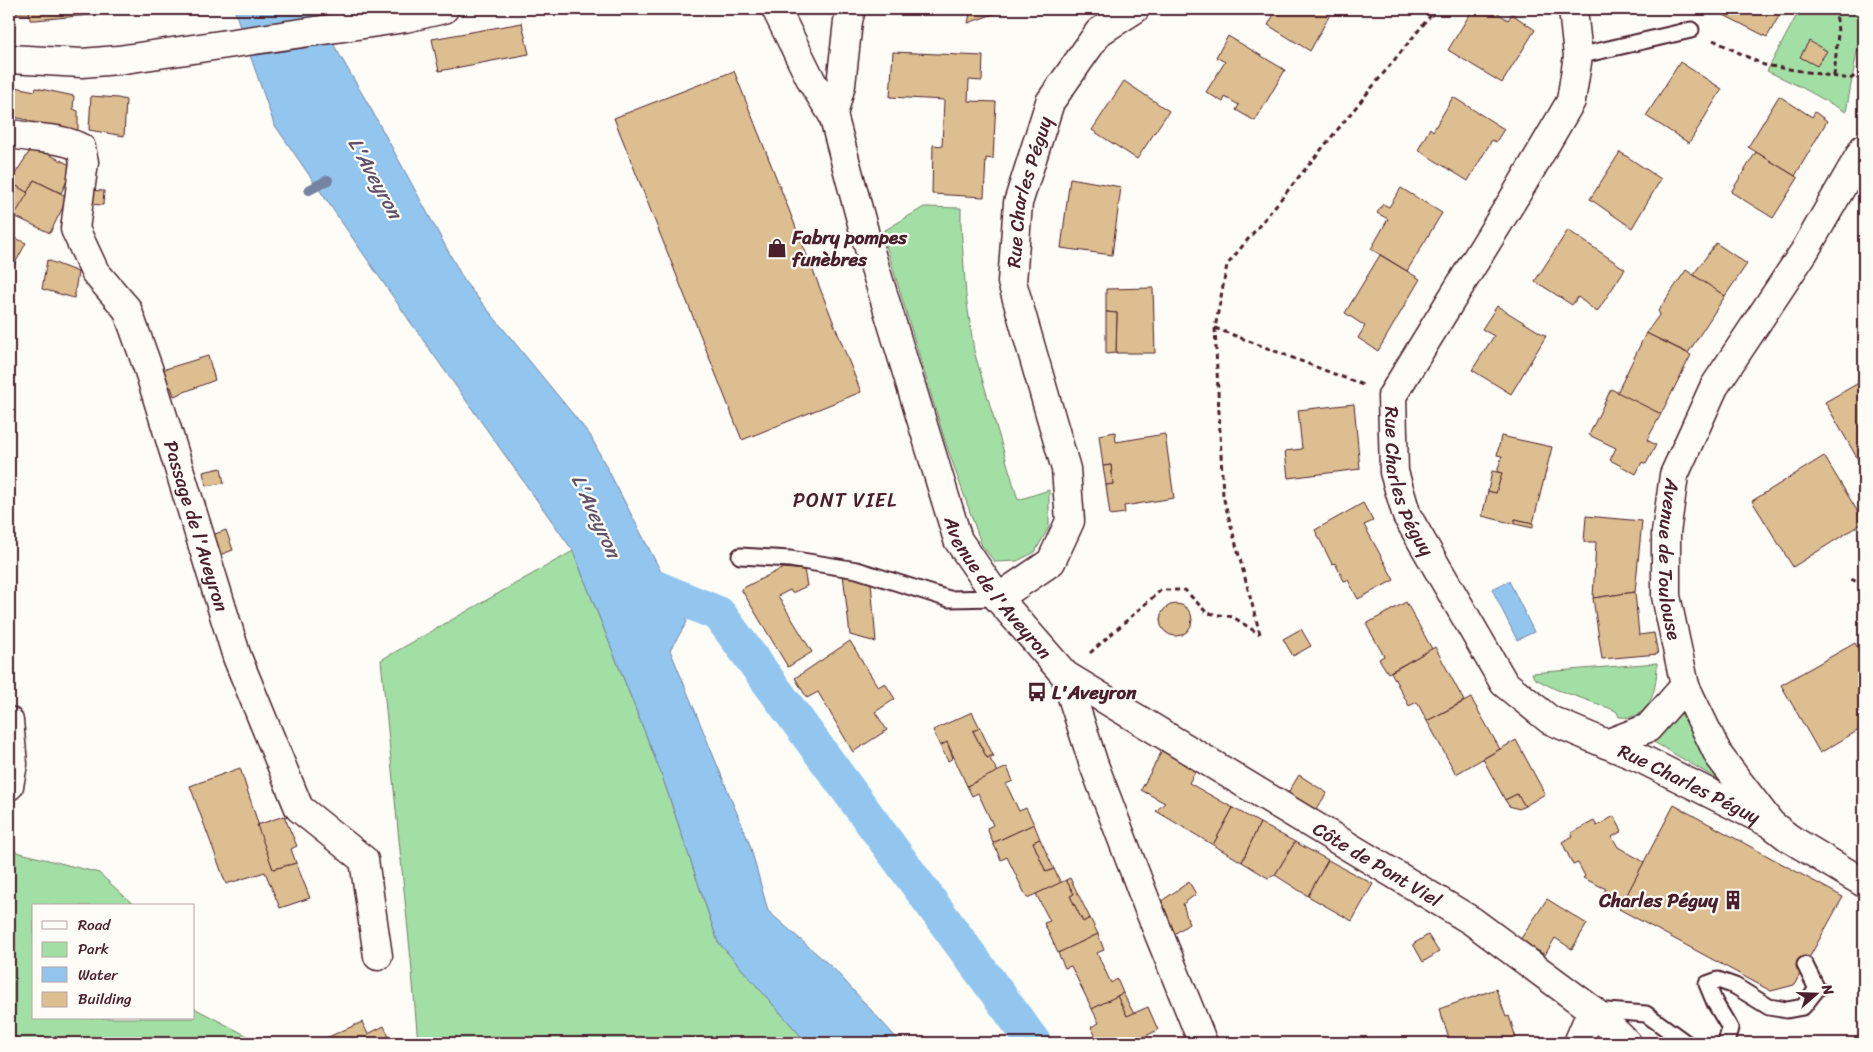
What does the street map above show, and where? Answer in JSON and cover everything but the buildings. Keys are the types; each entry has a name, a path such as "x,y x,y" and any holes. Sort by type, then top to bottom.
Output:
{"street":[{"name":"Avenue de l'Aveyron","path":"776,9 812,82 833,115 865,235 958,540 998,598 1065,675 1094,766 1148,908 1203,1043"},
{"name":"Avenue de l'Aveyron","path":"833,115 841,85 851,9"},
{"name":"Rue Charles Péguy","path":"998,598 1051,562 1070,521 1066,469 1012,282 1018,203 1050,102 1097,20 1135,9"},
{"name":"Rue Charles Péguy","path":"1572,9 1578,56 1571,101 1517,193 1392,396 1394,472 1407,516 1504,683 1550,720 1642,759 1771,824"},
{"path":"9,59 82,63 118,60 422,13"},
{"name":"Passage de l'Aveyron","path":"9,133 22,137 71,142 82,148 84,162 75,229 95,272 127,309 149,371 237,657 298,808 364,860 378,956"},
{"name":"Avenue de Toulouse","path":"1864,148 1804,252 1714,387 1674,475 1666,533 1666,596 1685,686 1719,756 1771,824 1789,838 1864,883"},
{"name":"Côte de Pont Viel","path":"1065,675 1472,921 1592,1010 1627,1043"},
{"name":"Rue Charles Péguy","path":"1606,744 1648,728 1685,686"},
{"path":"9,721 13,764 9,786"},
{"path":"1578,1043 1592,1010"}],"lane":[{"path":"1578,56 1691,30"},
{"path":"740,556 790,559 857,570 950,599 998,598"},
{"path":"1726,1043 1730,1028 1715,1003 1707,984 1718,980 1735,986 1769,1006 1788,1010 1803,1007 1817,989 1805,965"},
{"path":"1592,1010 1646,1014 1686,1043"}],"path":[{"path":"1065,675 1161,590 1185,590 1206,612 1233,617 1260,634 1223,496 1215,328 1227,265 1436,9"},
{"path":"1834,76 1838,34 1836,9"},
{"path":"1736,51 1764,65 1850,79 1860,72 1864,46"},
{"path":"1215,328 1392,396"},
{"path":"1851,579 1864,585"}],"green space":[{"path":"1800,9 1860,9 1859,41 1846,112 1767,71"},
{"path":"924,207 961,208 966,296 974,351 1018,500 1049,490 1049,527 1035,552 1017,561 995,562 982,546 946,444 882,232"},
{"path":"573,551 661,773 718,942 807,1043 418,1043 381,660"},
{"path":"1657,663 1653,695 1645,709 1631,717 1619,717 1617,712 1612,709 1555,689 1534,678 1532,673"},
{"path":"1683,711 1724,783 1647,738"},
{"path":"9,850 99,873 133,904 32,904 32,1020 195,1020 195,1009 261,1043 9,1043"}],"water":[{"path":"234,9 313,9 371,109 465,282 590,435 687,622 670,650 750,845 768,911 834,969 901,1043 807,1043 718,942 661,773 573,551 411,323 274,124"},
{"path":"1509,581 1534,632 1517,640 1492,589"}],"waterway":[{"path":"309,190 328,180"},
{"path":"630,577 719,614 1034,1043"}],"place":[{"name":"Fabry pompes funèbres","path":"777,248"},
{"name":"L'Aveyron","path":"1037,692"},
{"name":"Charles Péguy","path":"1733,900"}],"district":[{"name":"PONT VIEL","path":"845,500"}]}
